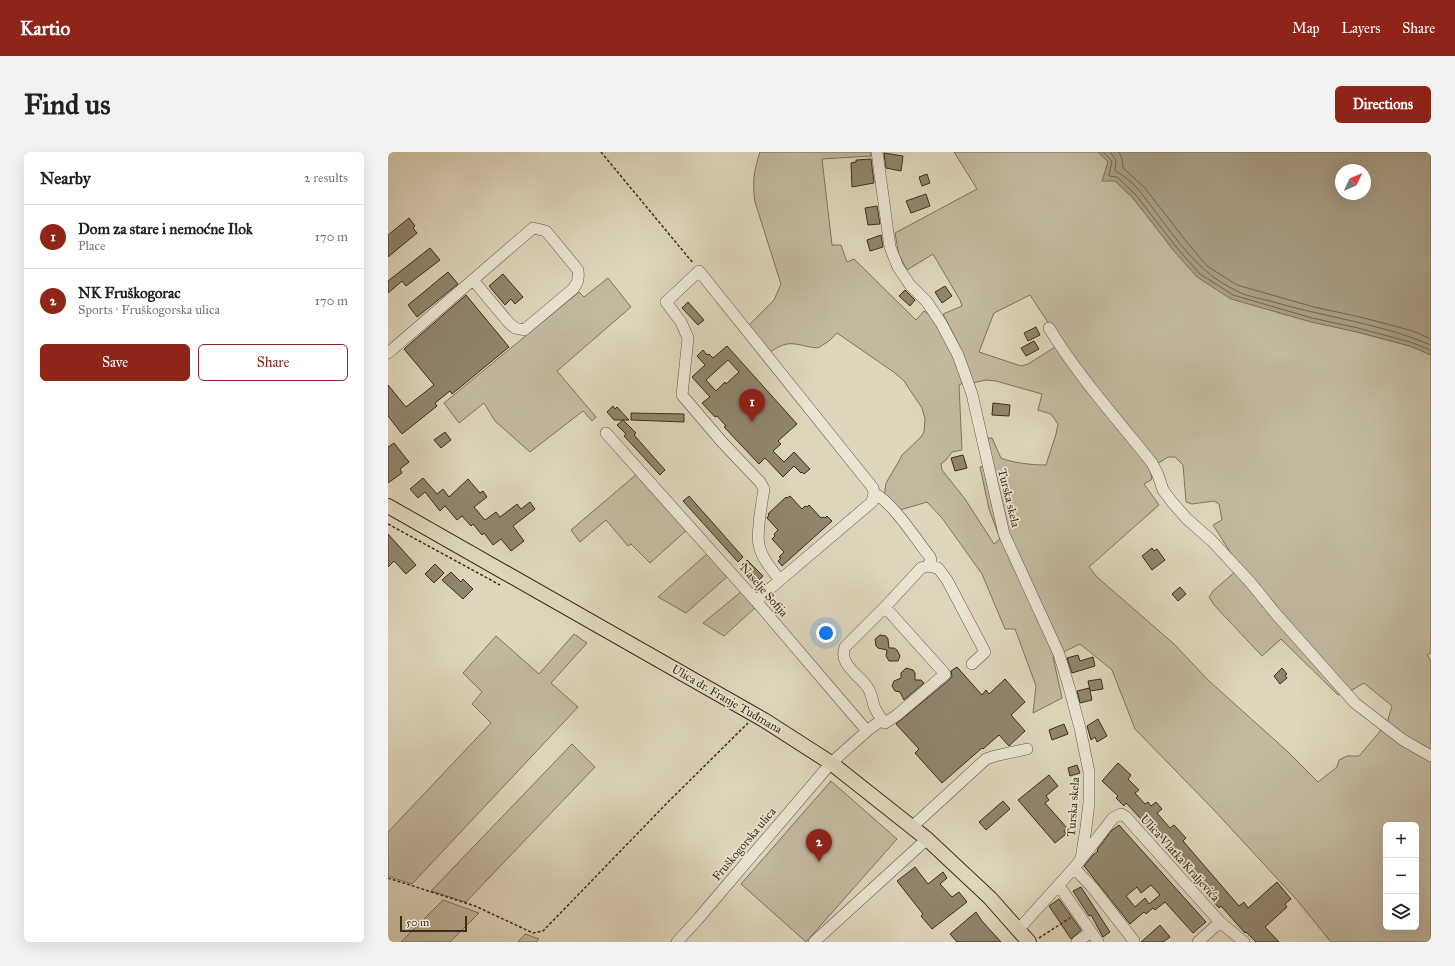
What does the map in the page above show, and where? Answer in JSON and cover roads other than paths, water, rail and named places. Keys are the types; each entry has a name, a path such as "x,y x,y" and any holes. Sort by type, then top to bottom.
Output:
{"main road":[{"name":"Ulica dr. Franje Tuđmana","path":"388,506 756,715 831,763 913,826 990,898 1018,930 1034,940"}],"street":[{"name":"Turska skela","path":"877,152 890,247 898,267 910,284 927,302 941,323 958,355 972,394 1004,534 1059,654 1069,687 1080,728 1089,772 1089,803 1081,859"},
{"path":"388,353 533,228 546,231 578,270 579,276 573,289 524,330 515,328 509,323 473,280"},
{"path":"756,601 872,502 874,493 872,488 699,271 666,302 681,322 688,338 682,395 722,442 760,482 764,489 758,545 766,562 780,580"},
{"path":"1049,328 1059,345 1088,384 1152,463 1163,490 1187,519 1212,541 1246,577 1276,614 1355,703 1403,740 1431,756"},
{"name":"Naselje Sofija","path":"606,433 756,601 867,731 865,732"},
{"path":"874,493 881,497 897,514 925,551 931,560 928,566"},
{"path":"885,606 945,674 897,716 885,723 874,707 872,696 868,688 846,664 843,653 845,647 921,568 928,566 938,568 947,580 985,652 972,664"},
{"path":"831,763 865,732 882,720"},
{"path":"913,826 986,759 1026,749"},
{"name":"Fruškogorska ulica","path":"677,942 831,763"},
{"name":"Ulica Vlatka Kraljevića","path":"1018,930 1059,886 1113,818 1121,814 1126,817 1220,922 1244,942"},
{"path":"814,942 927,839"},
{"path":"1074,868 1092,887 1134,941"},
{"path":"1059,886 1098,942"},
{"path":"1198,942 1220,922"},
{"path":"1077,942 1091,932"}],"water":[{"path":"1098,152 1431,152 1431,355 1410,346 1311,322 1231,299 1197,277 1174,251 1133,198 1115,181 1102,181 1108,162"}],"place":[{"name":"Dom za stare i nemoćne Ilok","path":"752,422"},
{"name":"NK Fruškogorac","path":"819,862"}]}
